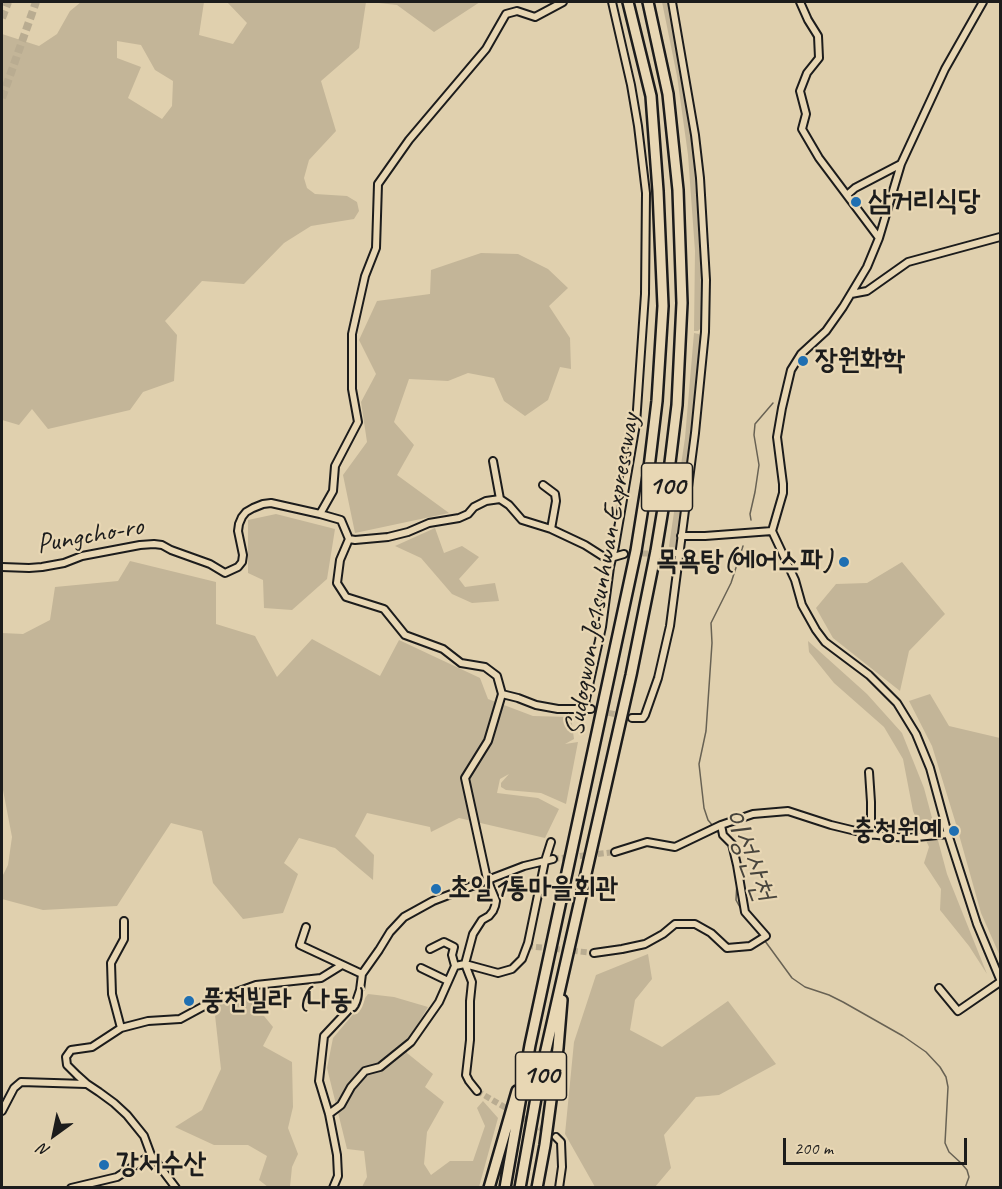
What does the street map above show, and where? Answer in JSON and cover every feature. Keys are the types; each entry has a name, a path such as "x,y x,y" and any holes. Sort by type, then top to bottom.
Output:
{"highway":[{"name":"Sudogwon Je1sunhwan Expressway","path":"505,1188 530,1046 636,551 657,401 663,306 651,96 628,2"},
{"name":"Sudogwon Je1sunhwan Expressway","path":"520,1188 539,1081 631,675 656,551 677,405 682,303 678,190 668,94 648,2"},
{"path":"537,1188 558,1048 565,965"},
{"path":"489,1188 530,1046"}],"street":[{"path":"320,514 333,491 335,466 358,422 352,389 352,334 365,276 376,248 378,184 409,140 486,50 506,14 517,11 535,17 563,2"},
{"path":"502,694 536,705 558,709 588,708 636,424 645,294 646,193 631,85 612,2"},
{"path":"632,718 643,718 645,715 658,678 673,606 704,354 706,280 700,178 695,135 672,2"},
{"path":"800,2 818,36 819,58 807,73 800,91 806,114 802,129 819,158 879,238"},
{"path":"939,988 958,1011 1000,980 977,924 948,834 930,768 916,734 897,703 869,675 825,642 816,630 802,605 795,580 772,531 783,493 777,437 791,370 801,354 826,332 867,267 879,238 901,164 945,69 983,2"},
{"path":"847,195 855,188 901,164"},
{"path":"851,294 867,291 908,262 1000,237"},
{"path":"493,461 501,499 522,520 551,529 585,545 607,559 624,554"},
{"path":"543,485 555,494 551,529"},
{"path":"477,1091 466,1075 472,982 465,964 473,934 482,920 489,916 496,901 488,879 465,778 488,741 502,694 497,676 484,667 461,663 443,649 405,634 384,609 346,597 337,583 340,560 349,539 388,537 408,532 429,523 459,518 486,501 501,499"},
{"name":"Pungcho-ro","path":"2,567 42,567 82,556 154,544 210,564 225,573 238,567 242,562 242,547 238,531 246,512 271,503 341,520 349,539"},
{"path":"681,536 772,531"},
{"path":"667,553 679,553"},
{"path":"869,772 871,835"},
{"path":"615,852 647,842 675,847 721,825 753,814 788,811 871,835 906,838 948,834"},
{"path":"594,953 645,944 675,924 695,924 711,933 727,948 750,946 766,936 745,912 732,844 723,835 721,825"},
{"path":"455,966 465,964 498,973 512,969 522,959 528,943 551,842"},
{"path":"333,1188 338,1176 337,1155 320,1081 324,1036 356,1002 362,974 390,932 404,917 433,901 524,866 553,859"},
{"path":"121,1028 112,994 111,963 124,939 124,921"},
{"path":"306,927 300,945 362,974"},
{"path":"329,1114 341,1105 351,1087 365,1071 380,1067 411,1042 439,1002 455,966 452,955 454,947 444,942 430,949"},
{"path":"176,1188 151,1155 144,1136 127,1115 67,1065 66,1057 71,1050 92,1047 121,1028 148,1021 180,1019 217,999 256,985 321,978 342,965"},
{"path":"421,968 448,981"},
{"path":"2,1111 14,1088 21,1082 87,1084"},
{"path":"556,1137 561,1142 562,1167 559,1188"},
{"path":"71,1188 117,1177 151,1155"}],"shaded area":[{"path":"81,2 204,2 199,35 233,44 247,23 227,2 366,2 359,48 321,81 336,131 309,160 304,178 307,188 315,194 347,196 357,202 359,211 354,219 311,226 284,243 244,284 202,281 165,321 177,335 174,381 143,392 130,410 48,429 32,409 19,425 2,420 2,34 39,46 57,34 70,11","holes":["117,41 141,45 155,70 173,81 172,106 162,119 128,98 141,67 117,58"]},
{"path":"370,2 480,2 434,32 397,5"},
{"path":"662,2 668,2 671,14 694,161 702,288 702,327 698,331 694,331 695,251 688,155 677,76"},
{"path":"481,253 518,254 548,269 568,288 549,306 570,338 571,369 560,367 548,400 525,416 504,401 494,378 468,373 448,381 409,379 394,422 414,445 397,475 449,513 355,533 343,475 367,442 361,402 376,374 359,340 377,301 430,294 431,270"},
{"path":"694,333 699,334 701,339 697,384 686,479 675,547 671,551 669,546 685,438"},
{"path":"276,514 335,529 327,579 292,610 264,608 263,580 248,573 248,520"},
{"path":"435,528 444,553 462,546 479,557 459,579 465,587 495,583 499,601 472,603 452,594 421,558 395,546"},
{"path":"130,561 216,582 216,624 255,636 277,677 312,639 380,676 399,640 480,678 488,699 533,716 571,717 574,739 565,744 578,742 566,804 541,793 506,790 501,787 501,783 509,774 500,779 497,793 538,798 559,809 545,838 459,818 431,832 430,827 367,813 355,836 374,855 373,880 335,848 299,838 284,863 298,874 283,913 243,919 213,883 202,831 171,823 117,906 43,910 2,899 2,877 8,865 12,837 2,790 2,633 23,634 50,620 55,587 118,581"},
{"path":"902,562 945,614 909,651 900,691 833,638 816,608 836,584 867,583"},
{"path":"808,641 867,694 902,733 924,788 947,874 987,974 969,946 940,910 941,889 924,863 929,847 913,811 903,759 884,727 834,683 809,652"},
{"path":"930,694 949,726 1000,738 1000,956 981,913 932,746 909,701"},
{"path":"648,954 652,979 635,1000 630,1030 662,1047 728,1001 776,1064 719,1095 696,1097 664,1135 671,1168 655,1187 595,1187 565,1134 574,1042 596,975"},
{"path":"368,994 394,997 428,1007 407,1042 407,1053 433,1074 425,1087 444,1102 427,1132 424,1164 431,1175 450,1161 473,1161 485,1126 477,1108 483,1101 498,1118 479,1187 362,1187 367,1177 364,1151 347,1149 327,1068 333,1038"},
{"path":"247,995 273,1027 263,1046 292,1062 293,1107 288,1128 298,1154 292,1167 290,1187 268,1187 259,1180 267,1156 248,1145 214,1145 175,1127 202,1110 221,1069 214,1006"}],"waterway":[{"name":"이성산천","path":"751,520 750,514 759,465 754,435 755,424 773,403"},
{"name":"이성산천","path":"713,826 704,808 699,764 706,731 712,643 711,623 731,583 743,546"},
{"name":"이성산천","path":"737,881 736,900 742,911"},
{"name":"이성산천","path":"752,924 762,937"},
{"name":"이성산천","path":"765,941 792,978 805,987 843,1002 903,1036 926,1052 940,1067 946,1077 948,1087 945,1143 949,1152 967,1170 969,1177 965,1188"}],"tunnel":[{"path":"2,18 8,2"},
{"path":"2,98 36,2"},
{"path":"624,554 667,553"},
{"path":"591,709 632,718"},
{"path":"553,859 615,852"},
{"path":"527,946 594,953"},
{"path":"477,1091 556,1137"}],"place":[{"name":"삼거리식당","path":"856,202"},
{"name":"장원화학","path":"803,361"},
{"name":"목욕탕(에어스파)","path":"844,562"},
{"name":"충청원예","path":"954,831"},
{"name":"초일1통마을회관","path":"436,889"},
{"name":"풍천빌라 (나동)","path":"189,1001"},
{"name":"강서수산","path":"104,1165"}]}
